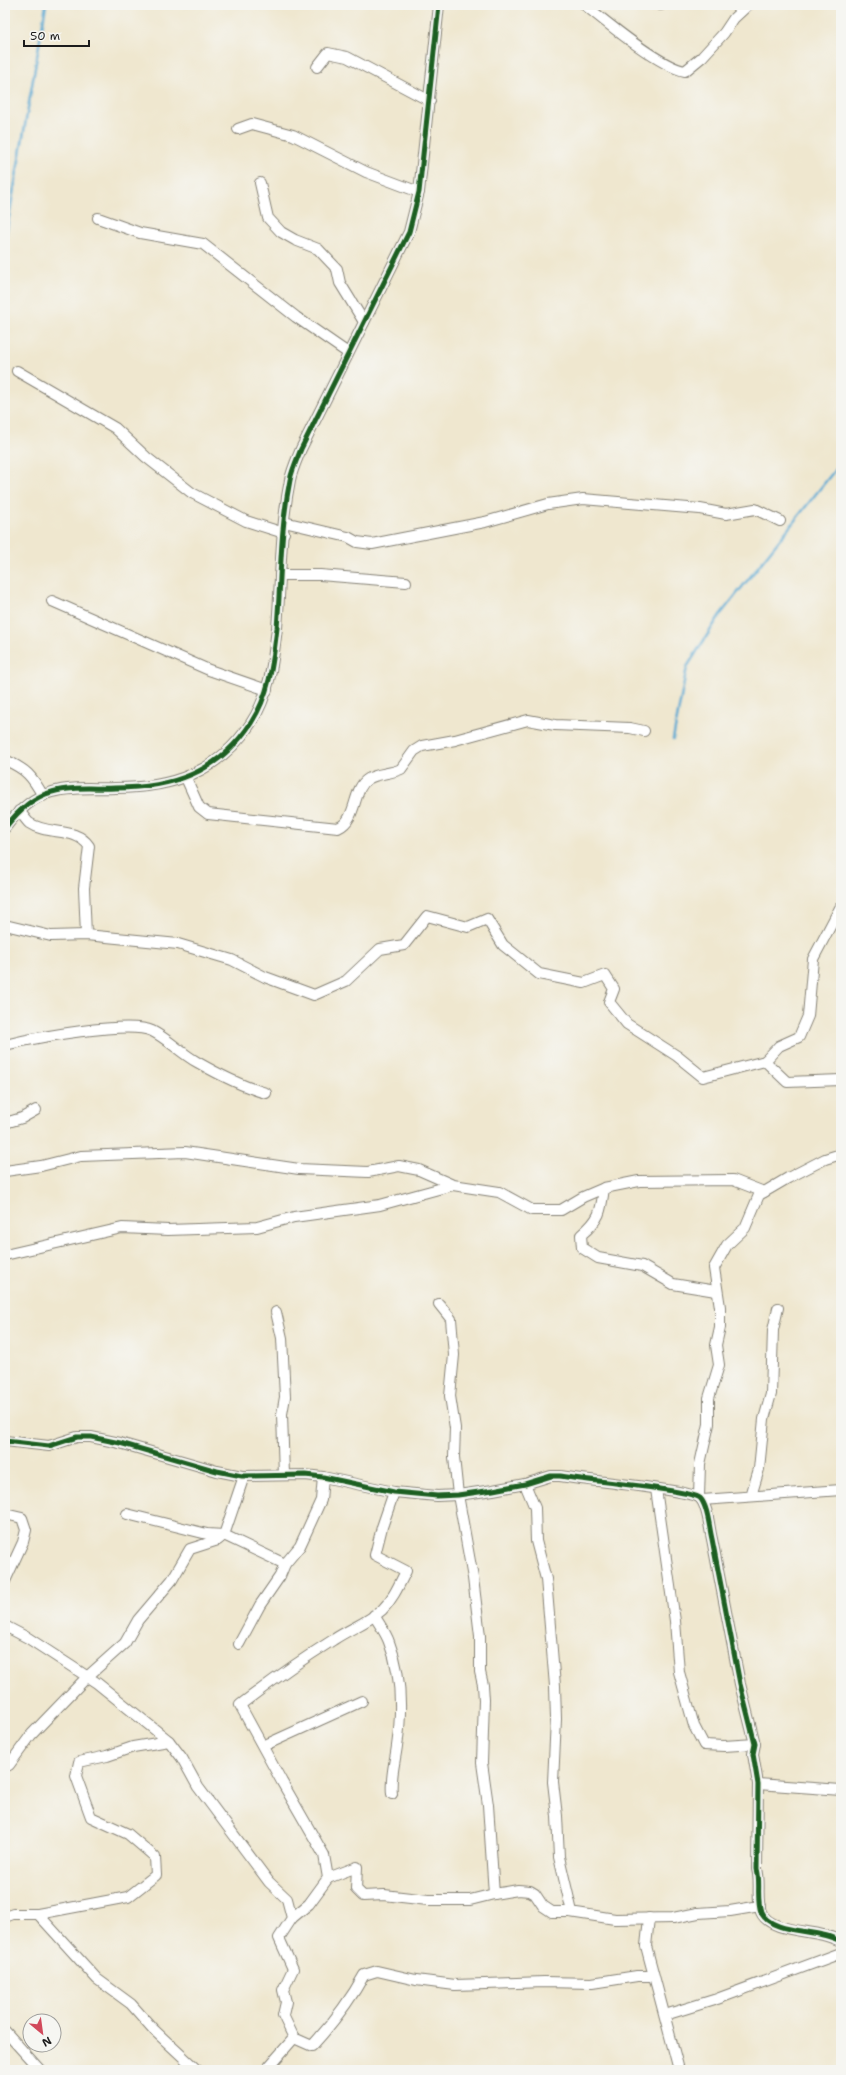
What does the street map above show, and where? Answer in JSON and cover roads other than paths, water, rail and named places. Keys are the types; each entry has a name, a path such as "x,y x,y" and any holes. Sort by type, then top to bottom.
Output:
{"street":[{"path":"5,828 19,811 34,799 52,792 72,789 135,788 164,784 186,778 218,759 238,740 251,723 268,690 274,661 284,527 290,479 301,449 409,232 419,192 430,101 439,5"},
{"path":"585,5 640,46 676,70 685,71 702,57 724,33 734,18 748,5"},
{"path":"317,67 328,54 347,57 430,101"},
{"path":"238,129 252,124 293,135 366,172 419,192"},
{"path":"260,183 268,218 281,232 295,240 318,249 337,269 340,283 364,322"},
{"path":"98,218 140,232 204,244 290,312 348,353"},
{"path":"17,371 115,428 146,457 192,493 246,521 348,537 357,542 372,544 485,522 548,504 582,499 700,509 726,514 755,509 780,522"},
{"path":"280,575 320,575 406,582"},
{"path":"52,601 209,670 268,690"},
{"path":"186,778 199,807 208,814 338,828 348,822 363,783 373,776 401,770 414,751 422,746 455,740 528,720 555,725 630,728 644,731"},
{"path":"5,760 22,767 33,777 43,796"},
{"path":"19,811 29,823 56,832 77,834 85,839 89,846 84,888 86,936"},
{"path":"5,925 51,936 86,936 178,944 232,960 265,977 314,995 346,981 380,949 404,945 427,916 468,927 488,919 503,945 540,974 584,983 605,975 614,989 609,1002 627,1024 677,1056 703,1077 765,1061 779,1046 798,1036 808,1016 813,959 841,906"},
{"path":"5,1045 56,1035 126,1026 140,1027 152,1031 197,1062 254,1090 266,1093"},
{"path":"765,1061 787,1082 841,1080"},
{"path":"5,1123 22,1118 36,1110"},
{"path":"5,1172 41,1166 81,1156 185,1152 299,1169 368,1172 399,1166 419,1170 453,1185 499,1192 532,1210 561,1210 583,1197 604,1188 639,1181 733,1180 764,1192"},
{"path":"841,1154 825,1159 794,1174 759,1195 745,1228 727,1245 714,1268 716,1291 720,1308 720,1327 716,1345 719,1365 709,1398 709,1424 700,1464 700,1499 707,1511 707,1522 712,1539 740,1684 755,1744 753,1754 758,1784 756,1869 759,1878 758,1897 760,1906 765,1918 771,1923 787,1928 824,1934 841,1941"},
{"path":"5,1255 122,1228 168,1230 257,1227 294,1217 380,1205 453,1185"},
{"path":"604,1188 602,1206 595,1223 581,1235 582,1248 598,1258 642,1266 673,1284 716,1291"},
{"path":"439,1304 451,1319 454,1355 450,1396 455,1428 454,1457 458,1495 473,1578 480,1636 480,1672 484,1700 482,1763 488,1805 494,1894"},
{"path":"751,1496 759,1469 764,1419 771,1394 773,1330 778,1308"},
{"path":"276,1312 282,1338 284,1390 282,1414 284,1475"},
{"path":"5,1442 48,1446 78,1437 91,1436 217,1471 244,1476 284,1475 323,1477 394,1492 458,1495 525,1484 551,1476 656,1489 700,1499 841,1490"},
{"path":"5,1768 9,1765 31,1736 87,1677 125,1643 138,1620 172,1580 190,1549 218,1540 224,1535 244,1476"},
{"path":"239,1644 260,1605 280,1576 285,1564 300,1546 320,1500 323,1477"},
{"path":"525,1484 535,1508 536,1541 546,1579 555,1686 556,1720 552,1782 557,1816 559,1857 572,1912"},
{"path":"656,1489 674,1621 679,1672 694,1726 704,1745 724,1746 755,1744"},
{"path":"328,1878 324,1855 240,1705 320,1648 341,1634 360,1625 374,1615 382,1609 395,1593 406,1571 375,1555 382,1527 394,1492"},
{"path":"5,1514 22,1518 26,1530 23,1542 5,1581"},
{"path":"128,1514 207,1534 224,1535 285,1564"},
{"path":"374,1615 389,1642 397,1672 401,1703 397,1744 390,1783 392,1794"},
{"path":"5,1626 28,1638 87,1677 169,1742 182,1758 198,1787 269,1882 287,1899 292,1918"},
{"path":"263,1746 362,1700"},
{"path":"5,1917 13,1914 38,1914 128,1897 156,1875 155,1857 128,1834 91,1817 76,1776 79,1762 107,1756 134,1747 169,1742"},
{"path":"758,1784 841,1790"},
{"path":"653,1976 638,1976 592,1983 544,1982 454,1985 416,1980 377,1971 364,1975 355,1992 332,2024 312,2046 294,2038 284,2015 286,2002 283,1990 293,1969 279,1938 292,1918 309,1904 328,1878 357,1867 356,1889 363,1896 384,1895 428,1900 470,1900 518,1890 530,1891 535,1894 543,1906 552,1912 572,1912 615,1918 673,1918 698,1913 730,1911 760,1906"},
{"path":"38,1914 97,1979 131,2004 154,2030 198,2070"},
{"path":"649,1918 646,1946 679,2070"},
{"path":"665,2015 717,1999 841,1953"},
{"path":"5,2031 40,2070"},
{"path":"266,2070 294,2038"}],"waterway":[{"path":"5,240 46,5"},
{"path":"673,739 687,667 720,615 834,471 841,465"}]}
